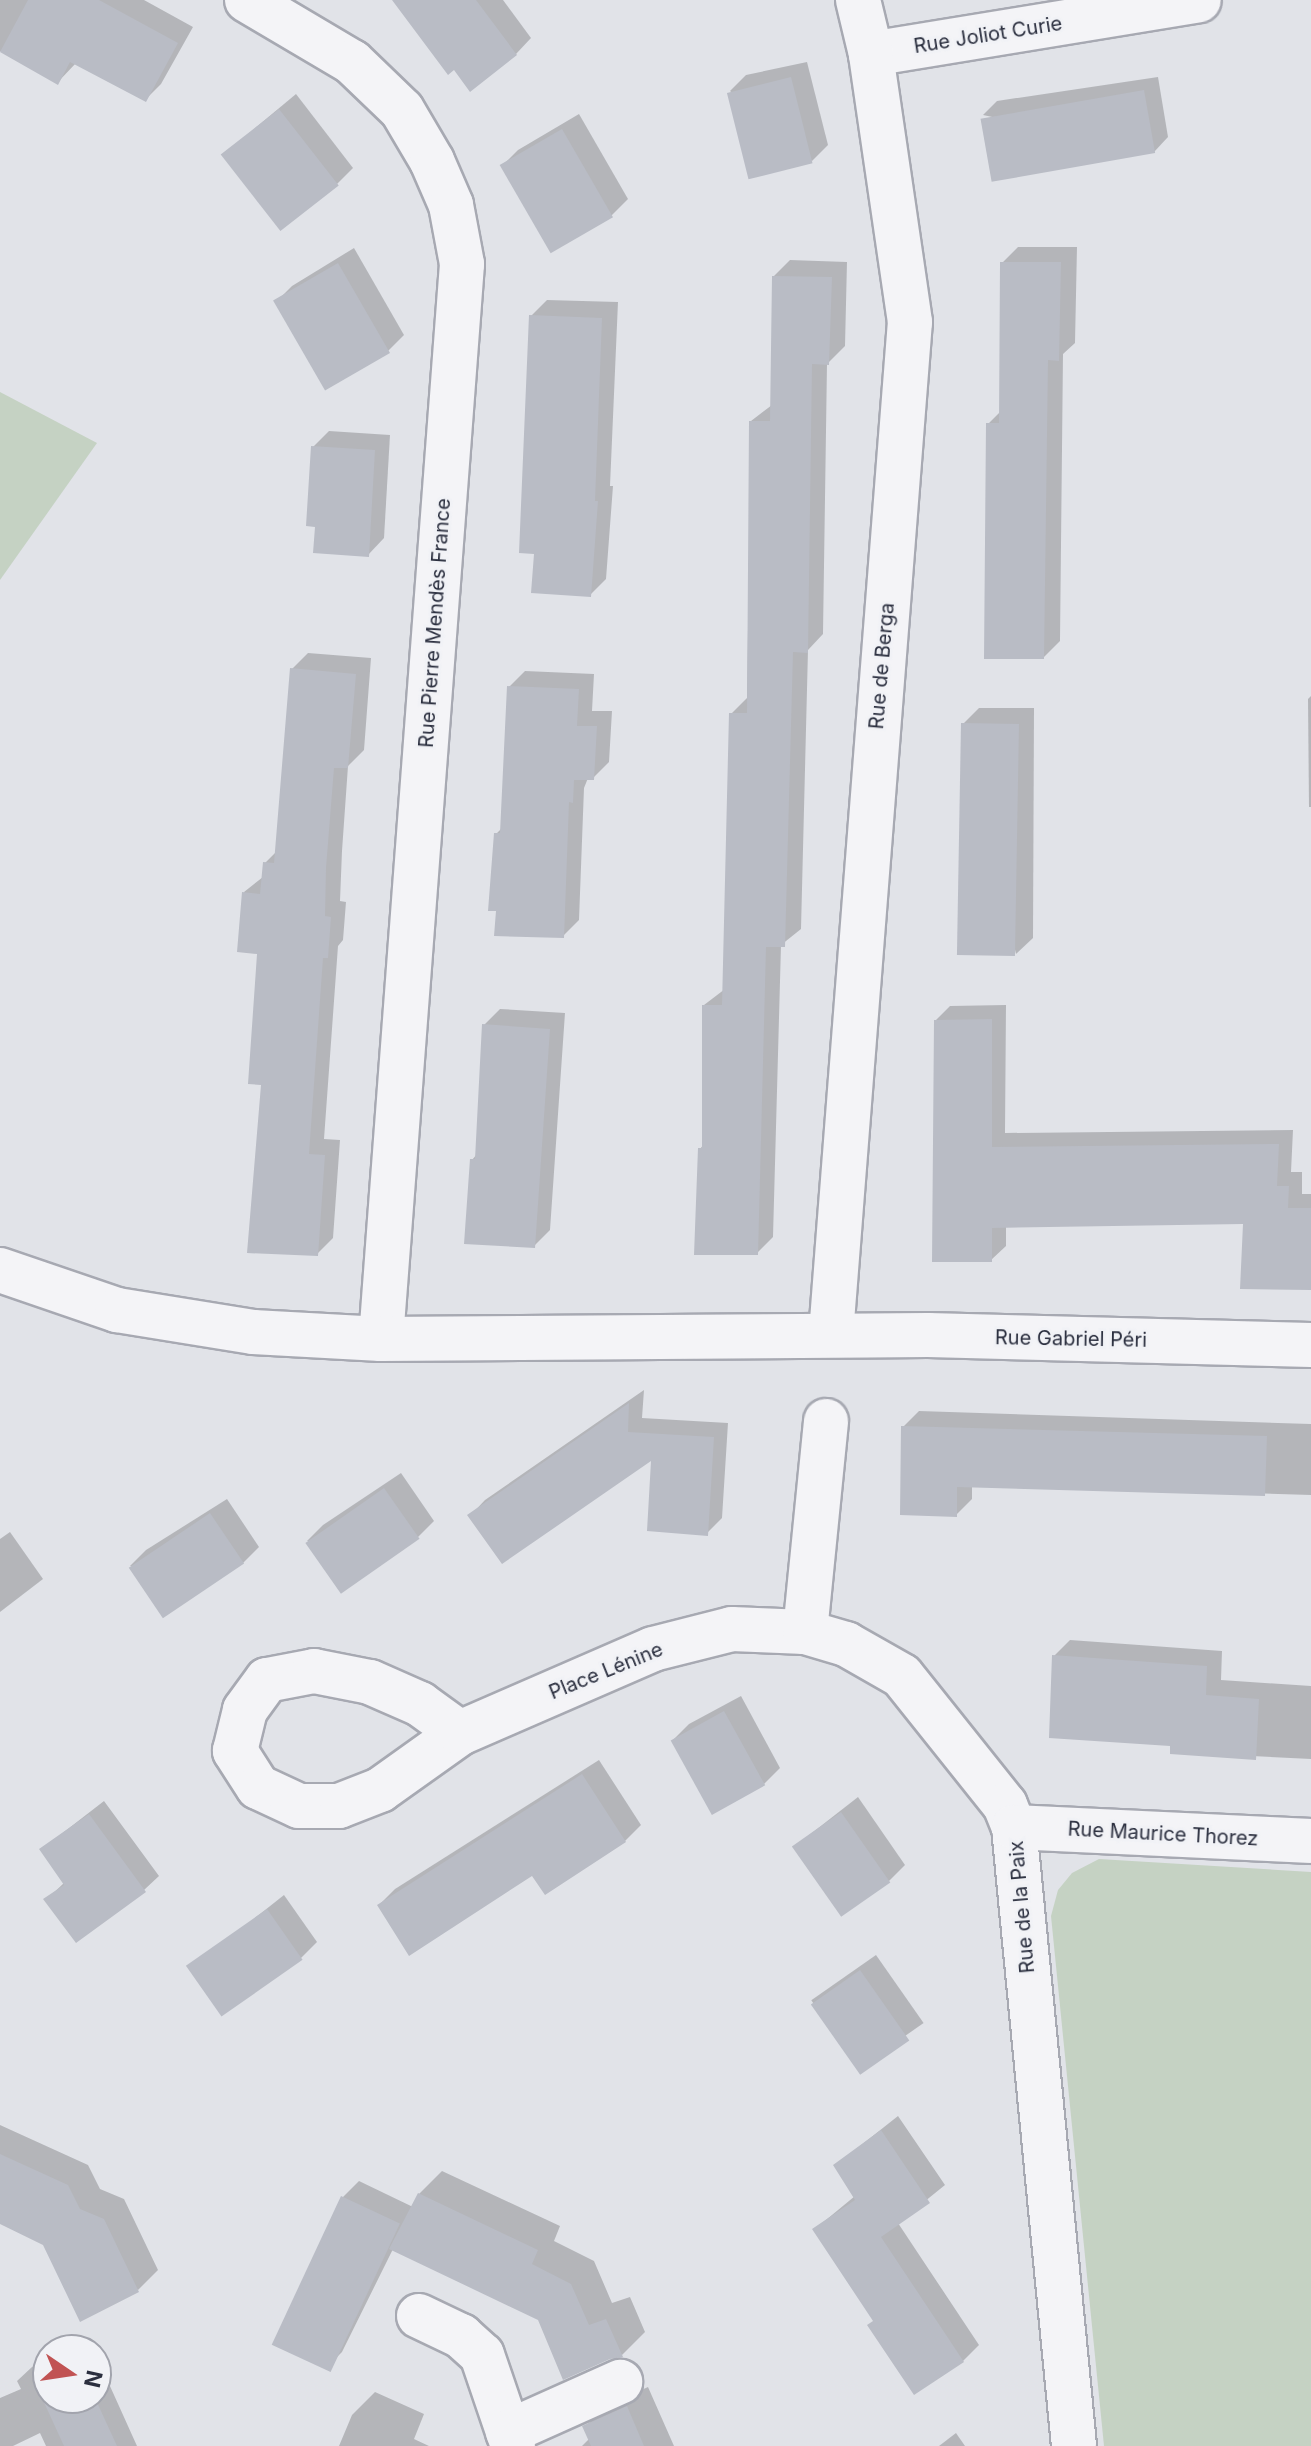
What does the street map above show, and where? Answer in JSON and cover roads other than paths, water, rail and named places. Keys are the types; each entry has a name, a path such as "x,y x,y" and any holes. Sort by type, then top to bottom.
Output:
{"street":[{"name":"Rue Pierre Mendès France","path":"247,0 352,62 402,110 432,161 451,205 462,264 381,1339"},
{"name":"Rue de Berga","path":"831,1334 910,322 871,54 858,0"},
{"name":"Rue Joliot Curie","path":"871,54 1199,0"},
{"name":"Rue Gabriel Péri","path":"0,1270 117,1310 253,1332 381,1339 831,1334 1311,1345"},
{"path":"805,1632 826,1421"},
{"name":"Place Lénine","path":"460,1733 420,1704 370,1682 314,1671 267,1680 245,1710 235,1751 258,1787 299,1806 339,1806 380,1790 460,1733 653,1649 732,1629 805,1632"},
{"name":"Rue de la Paix","path":"805,1632 846,1644 902,1676 1005,1805 1014,1827 1074,2446"},
{"name":"Rue Maurice Thorez","path":"1014,1827 1311,1841"},
{"path":"419,2316 461,2336 482,2355 510,2439 620,2382"}]}
